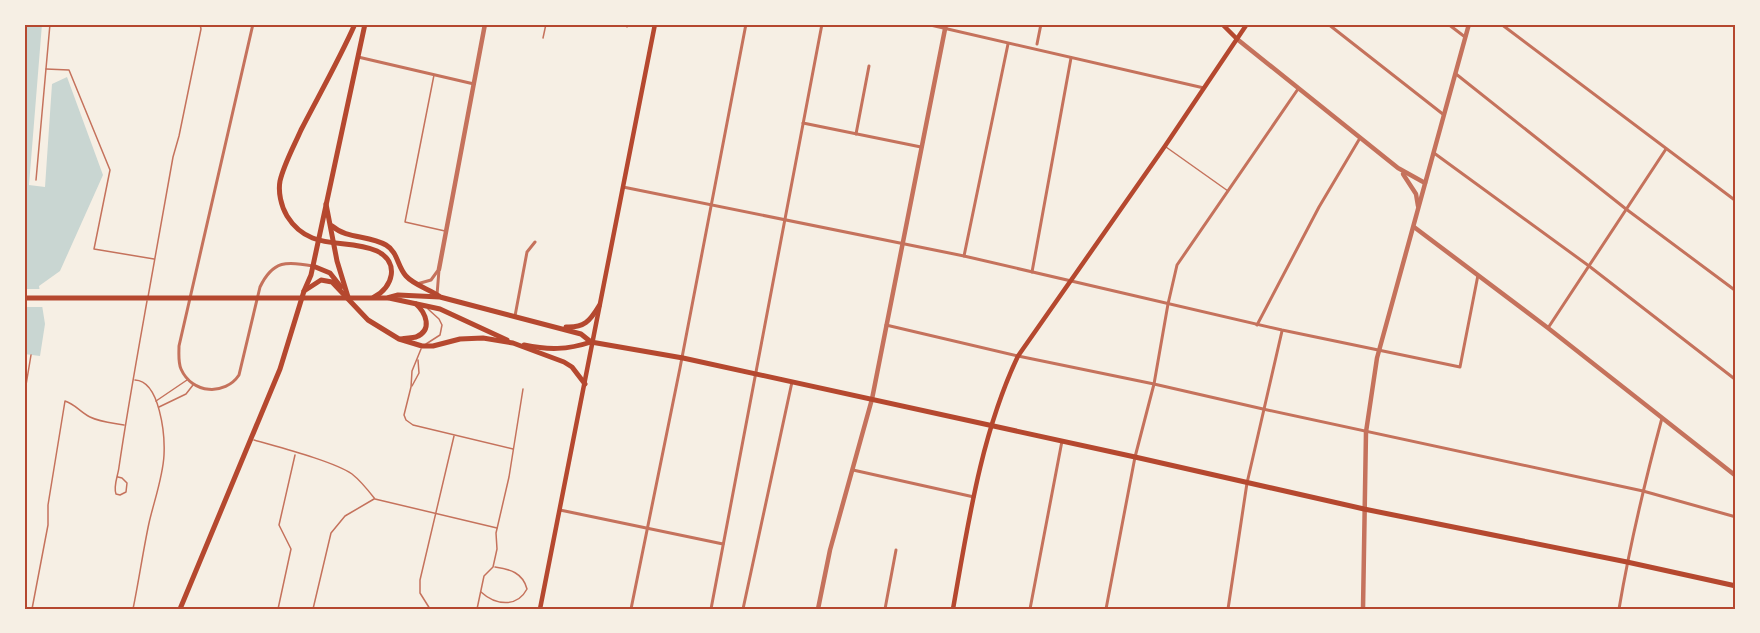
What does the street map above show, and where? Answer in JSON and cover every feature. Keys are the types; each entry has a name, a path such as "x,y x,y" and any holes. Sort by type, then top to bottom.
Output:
{"main road":[{"path":"355,24 295,142 280,181 282,205 287,217 299,230 323,242 371,249 385,256 392,270 387,287 369,298"},
{"path":"180,609 280,369 313,266 365,24"},
{"path":"540,609 655,24"},
{"path":"1222,24 1237,39"},
{"path":"953,609 974,497 991,426 1018,356 1247,24"},
{"path":"326,201 337,261 350,301"},
{"path":"332,226 345,234 378,241 387,246 395,254 406,277 439,296"},
{"path":"313,266 330,273 350,301"},
{"path":"304,291 321,280 332,282 368,320 399,339 422,346 439,345 460,339 483,338 543,349 563,350 591,342 682,357 1365,509 1736,586"},
{"path":"387,298 398,295 439,296 581,334 591,342"},
{"path":"24,298 387,298 440,309 513,343 564,362 572,367 585,384"},
{"path":"399,339 415,337 426,327 425,315 414,303"},
{"path":"555,327 581,327 589,322 599,306"}],"street":[{"path":"253,24 179,346 178,359 188,380 194,385 209,390 235,381 239,375 260,287 269,272 276,266 294,262 313,266"},
{"path":"439,296 439,269 485,24"},
{"path":"631,609 746,24"},
{"path":"711,609 822,24"},
{"path":"927,24 946,26 1008,43 1204,87"},
{"path":"1037,44 1041,24"},
{"path":"1328,24 1444,115"},
{"path":"1448,24 1465,37"},
{"path":"1363,609 1366,432 1371,394 1379,351 1469,24"},
{"path":"1501,24 1736,201"},
{"path":"818,609 830,550 872,399 946,26"},
{"path":"1237,39 1398,168 1425,183"},
{"path":"964,256 1008,43"},
{"path":"358,57 474,84"},
{"path":"1032,272 1072,58"},
{"path":"856,134 869,66"},
{"path":"1456,74 1736,291"},
{"path":"1106,609 1135,456 1154,384 1177,265 1298,88"},
{"path":"803,123 921,147"},
{"path":"1257,325 1319,207 1360,138"},
{"path":"1548,328 1666,150"},
{"path":"1434,153 1588,266 1736,380"},
{"path":"1398,168 1416,194 1419,209"},
{"path":"622,187 904,243 1257,325 1460,367 1478,276"},
{"path":"1414,227 1548,328 1736,476"},
{"path":"515,316 527,252 535,242"},
{"path":"417,284 430,280 439,269"},
{"path":"886,325 1018,356 1643,491 1736,517"},
{"path":"1228,609 1247,483 1282,330"},
{"path":"743,609 792,381"},
{"path":"1619,609 1627,562 1662,418"},
{"path":"1030,609 1062,441"},
{"path":"852,470 974,497"},
{"path":"560,510 723,544"},
{"path":"885,609 896,550"}],"lane":[{"path":"36,180 50,24"},
{"path":"118,477 127,483 126,492 120,495 114,491 125,425 173,157 201,29 200,24"},
{"path":"543,38 546,24"},
{"path":"46,69 69,70 110,170 94,249 155,260"},
{"path":"434,74 405,222 446,232"},
{"path":"1165,146 1228,191"},
{"path":"424,305 442,325 440,334 422,346 412,371 411,387 404,415 406,420 413,425 513,449"},
{"path":"24,397 31,355"},
{"path":"411,387 419,373 418,359"},
{"path":"133,380 141,380 150,387 156,401 163,430 164,457 133,609"},
{"path":"156,401 188,380"},
{"path":"158,407 186,394 194,385"},
{"path":"477,609 484,576 493,567 497,549 497,528 509,477 523,389"},
{"path":"32,609 48,525 48,505 65,401 73,403 94,419 125,425"},
{"path":"430,609 420,593 420,580 455,435"},
{"path":"252,440 351,473 375,499 497,528"},
{"path":"278,609 291,549 289,541 279,527 296,453"},
{"path":"313,609 332,533 345,516 375,499"},
{"path":"480,592 493,600 506,603 522,597 527,589 521,576 513,571 493,567"}],"shaded area":[{"path":"24,24 42,24 29,185 45,187 52,84 67,77 103,175 60,271 39,286 45,324 40,356 24,354"}],"pier":[{"path":"24,289 43,289 45,307 24,307"}]}
